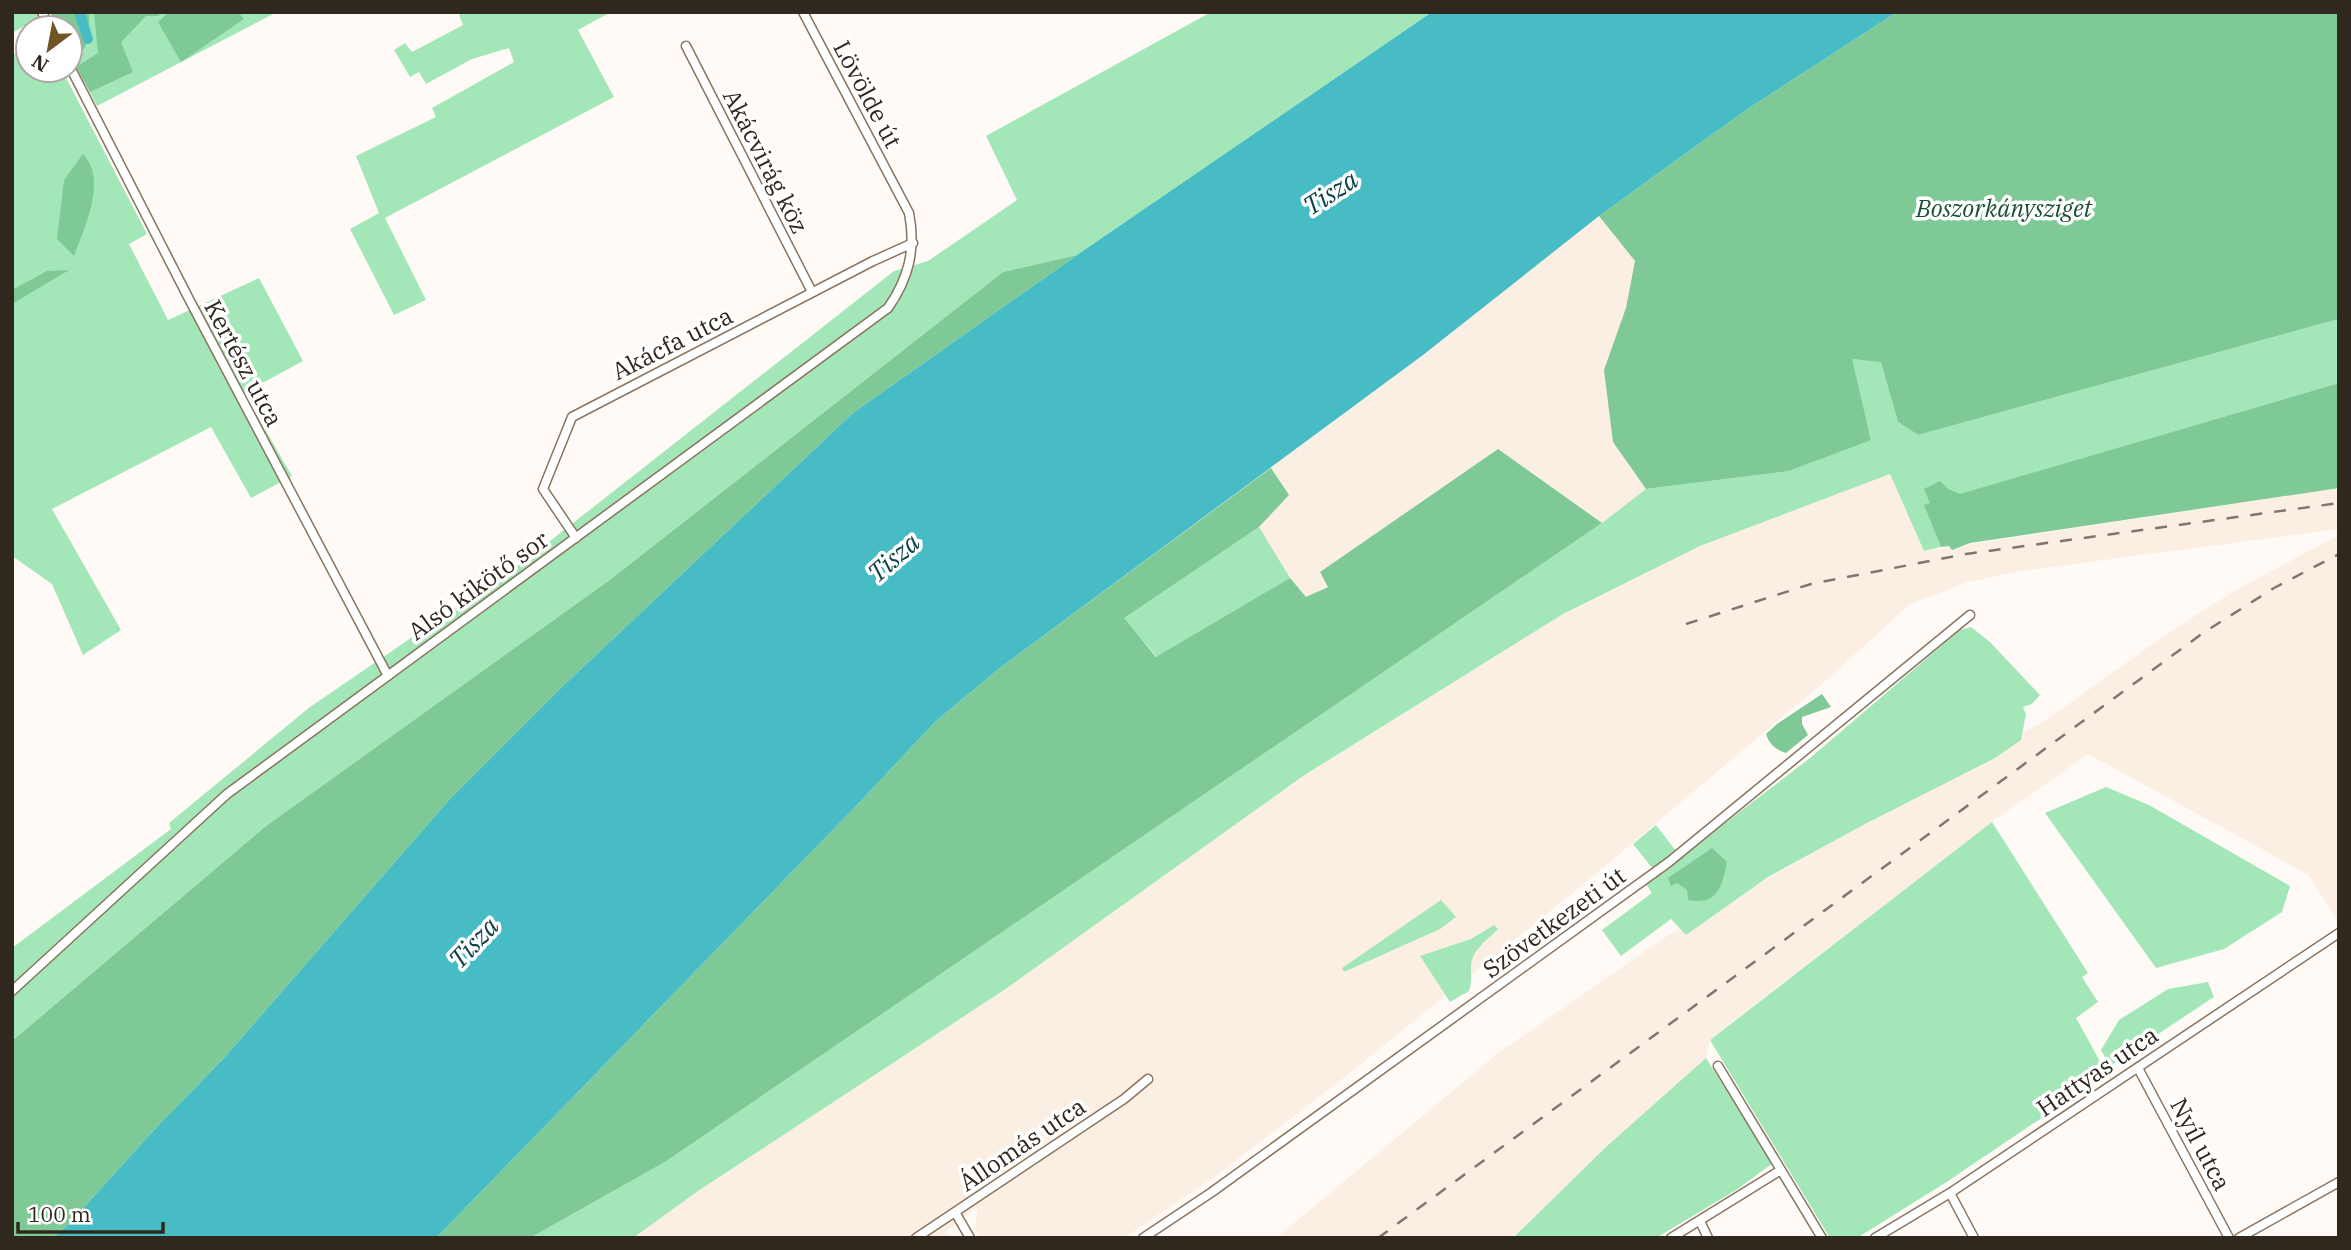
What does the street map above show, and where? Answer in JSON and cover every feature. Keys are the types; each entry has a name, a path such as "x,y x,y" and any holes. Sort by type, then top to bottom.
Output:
{"street":[{"name":"Lövölde út","path":"803,12 899,194"},
{"name":"Akácvirág köz","path":"686,46 812,292"},
{"name":"Kertész utca","path":"79,84 388,676"},
{"name":"Alsó kikötő sor","path":"12,992 227,794 888,308 907,275 913,243 909,213 899,194"},
{"name":"Akácfa utca","path":"576,538 543,489 572,417 812,292 913,243"},
{"name":"Szövetkezeti út","path":"1143,1238 1212,1192 1669,862 1970,615"},
{"name":"Hattyas utca","path":"1875,1238 1950,1193 2339,933"},
{"path":"1718,1066 1822,1238"},
{"name":"Nyíl utca","path":"2138,1068 2230,1238"},
{"name":"Állomás utca","path":"916,1238 1124,1098 1148,1079"},
{"path":"1671,1238 1781,1170"},
{"path":"2239,1238 2339,1182"},
{"path":"1950,1193 1974,1238"},
{"path":"955,1212 970,1238"},
{"path":"1700,1221 1709,1238"}],"shaded area":[{"path":"1599,216 1635,261 1626,308 1613,442 1646,489 1602,523 1497,449 1320,572 1328,586 1306,598 1290,578 1259,528 1288,495 1271,468 1423,355"},
{"path":"1890,474 1925,551 2339,488 2339,529 2021,571 1968,582 1910,604 1830,677 1580,887 1341,1080 1216,1176 1124,1238 980,1238 975,1228 978,1206 946,1232 954,1238 633,1238 698,1191 1007,988 1303,776 1563,614 1700,546"},
{"path":"2339,535 2339,917 2336,919 2309,875 2088,754 1992,822 1710,1039 1706,1058 1607,1146 1513,1238 1276,1238 1497,1054 1667,936 2049,718 2161,638 2234,591"}],"green space":[{"path":"12,12 50,12 14,14 12,33"},
{"path":"50,12 277,12 97,106 84,81 84,14"},
{"path":"51,12 89,12 89,38 84,49 84,14"},
{"path":"94,12 164,12 158,16 146,16 121,42 133,72 90,92 84,81 84,62 98,53"},
{"path":"169,12 238,12 244,19 181,62 158,22"},
{"path":"463,12 611,12 578,30 614,97 385,218 426,300 394,315 350,229 379,213 356,156 436,117 432,108 514,62 509,48 472,59 426,84 419,72 410,77 394,50 405,43 412,52 463,25 459,15"},
{"path":"1211,12 1432,12 1077,255 1003,272 611,579 266,826 12,1041 12,948 171,829 169,823 310,707 531,556 894,271 928,261 1017,200 986,136"},
{"name":"Boszorkánysziget","path":"1897,12 2339,12 2339,319 1918,435 1898,422 1881,362 1852,359 1871,440 1789,471 1646,489 1613,442 1604,370 1626,308 1635,261 1599,216 1746,110"},
{"path":"14,54 14,84 69,84 147,234 129,244 168,320 259,278 303,361 244,393 292,476 251,498 211,427 52,509 121,630 83,655 52,584 12,556"},
{"path":"83,154 94,177 94,190 88,218 74,256 57,239 64,180"},
{"path":"1077,255 853,413 563,686 449,800 224,1058 152,1132 68,1225 53,1238 12,1238 12,1041 266,826 611,579 1003,272"},
{"path":"69,270 12,304 12,290 47,271"},
{"path":"2339,319 2339,383 1925,505 1941,547 1924,551 1890,474 1700,546 1563,614 1303,776 1007,988 698,1191 633,1238 530,1238 665,1162 1602,523 1646,489 1789,471 1871,439 1851,359 1881,361 1898,422 1918,435"},
{"path":"2339,383 2339,488 1970,543 1952,550 1949,546 1941,547 1924,505 1930,503 1924,489 1940,481 1948,489 1960,494"},
{"path":"1498,449 1602,523 665,1162 530,1238 436,1238 936,721 1001,667 1271,468 1289,495 1259,527 1124,618 1156,657 1290,578 1306,597 1328,587 1320,572"},
{"path":"1259,527 1290,578 1157,657 1123,618"},
{"path":"1971,627 1990,642 2040,695 2032,704 2023,707 2026,714 2021,740 1995,758 1768,877 1686,935 1671,919 1621,956 1602,930 1652,893 1646,884 1810,758 1960,630"},
{"path":"1822,694 1831,707 1802,717 1802,724 1808,735 1786,753 1773,746 1766,734"},
{"path":"2106,787 2149,805 2290,886 2282,912 2224,949 2156,968 2045,813"},
{"path":"1992,822 2088,973 2082,977 2098,1002 2076,1018 2107,1074 1945,1183 1857,1238 1830,1238 1710,1040"},
{"path":"1656,825 1676,851 1653,869 1633,844"},
{"path":"1712,848 1727,862 1720,886 1712,897 1706,900 1688,900 1687,890 1677,883 1671,886 1668,878"},
{"path":"1441,900 1456,917 1440,929 1344,972 1342,968"},
{"path":"1494,925 1498,929 1480,946 1472,961 1469,991 1450,1002 1420,956 1471,939"},
{"path":"2208,982 2214,997 2110,1066 2101,1050 2119,1020 2168,989"},
{"path":"1706,1058 1773,1163 1736,1190 1656,1238 1513,1238 1607,1146"}],"water":[{"name":"Tisza","path":"1432,12 1897,12 1746,110 1599,216 1423,355 1001,667 936,721 436,1238 53,1238 224,1058 449,800 563,686 853,413 1077,255"}],"waterway":[{"path":"79,12 88,39"}],"railway":[{"path":"1686,624 1811,584 1966,554 2339,503"},
{"path":"1378,1238 2203,633 2274,588 2339,554"}]}
